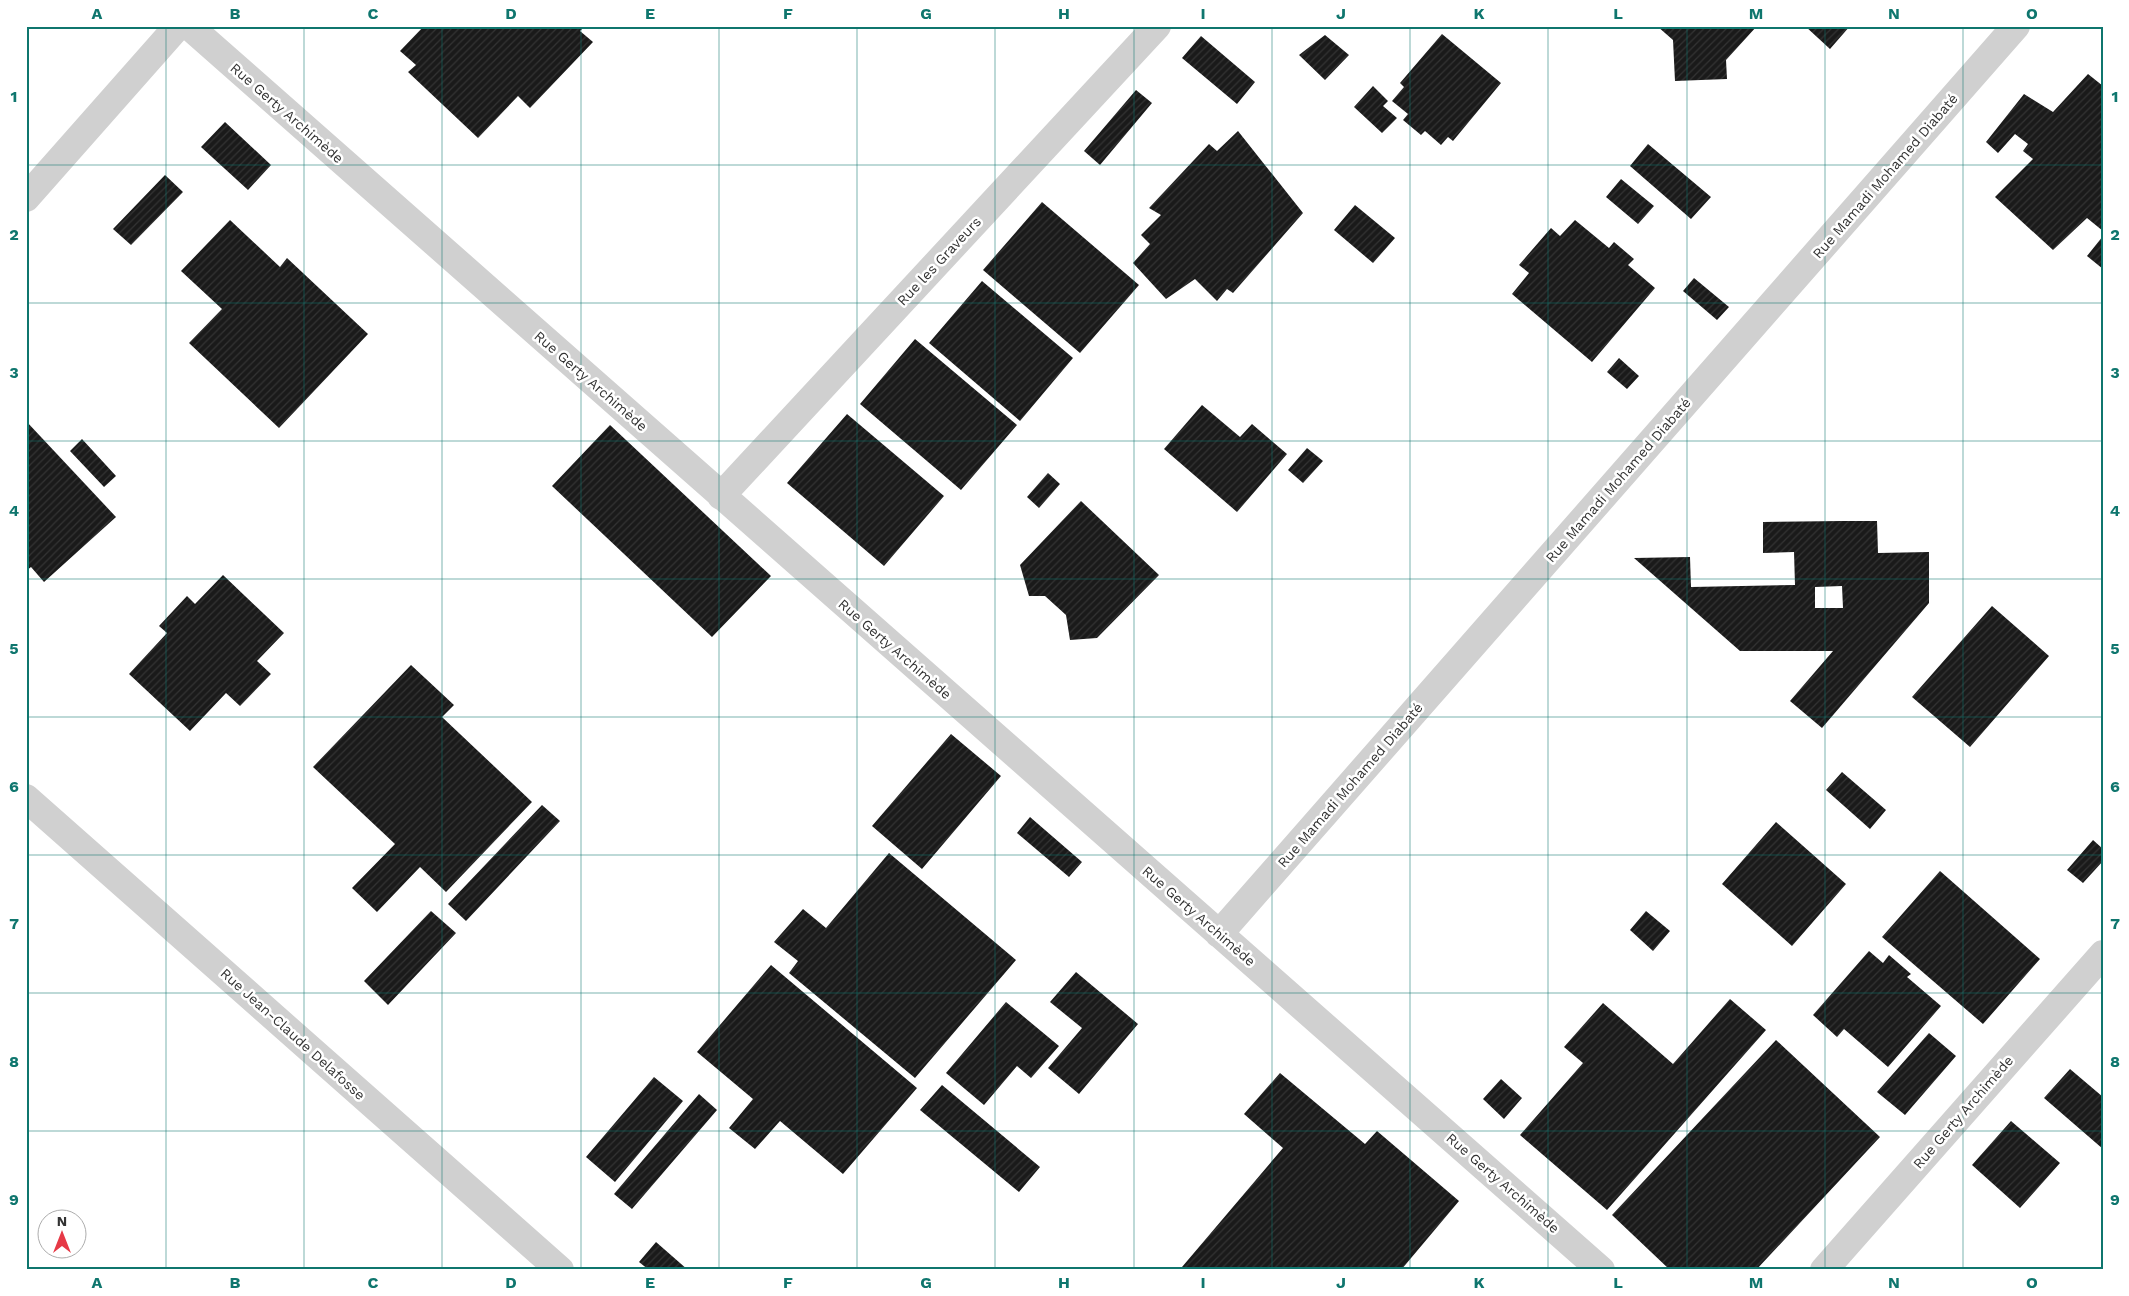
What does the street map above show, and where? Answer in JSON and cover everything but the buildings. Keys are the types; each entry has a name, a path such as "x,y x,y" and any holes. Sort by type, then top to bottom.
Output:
{"street":[{"path":"26,198 178,26"},
{"name":"Rue Gerty Archimède","path":"189,26 1601,1270"},
{"name":"Rue les Graveurs","path":"721,496 1157,26"},
{"name":"Rue Mamadi Mohamed Diabaté","path":"1219,934 2016,26"},
{"name":"Rue Jean-Claude Delafosse","path":"26,798 560,1270"},
{"name":"Rue Gerty Archimède","path":"1824,1270 2103,954"}]}
